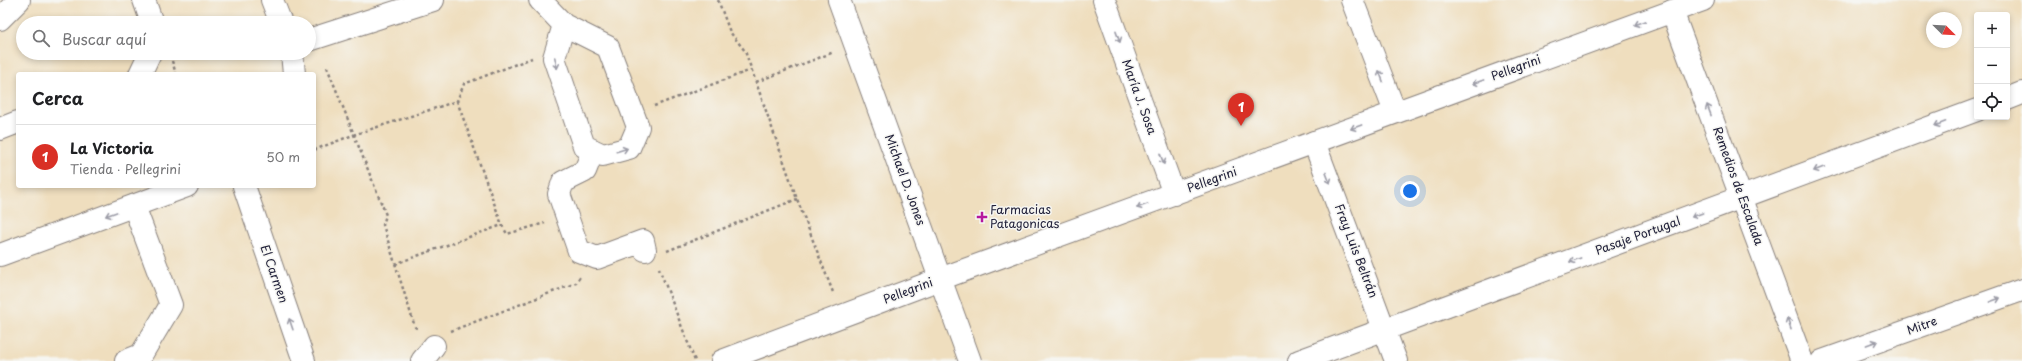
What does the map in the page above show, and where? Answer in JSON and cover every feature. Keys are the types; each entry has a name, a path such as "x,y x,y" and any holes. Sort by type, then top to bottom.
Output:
{"street":[{"path":"0,19 3,18 19,0"},
{"path":"144,0 150,16"},
{"path":"272,0 278,16"},
{"path":"316,38 433,0"},
{"path":"540,0 564,25 608,47 638,127 629,148 603,155 584,146 554,58 564,25"},
{"name":"Michael D. Jones","path":"839,0 970,361"},
{"name":"María J. Sosa","path":"1104,0 1174,194"},
{"path":"1352,0 1395,112"},
{"name":"Pellegrini","path":"722,361 940,279 1702,0"},
{"name":"Remedios de Escalada","path":"1672,11 1743,198 1802,361"},
{"path":"141,72 147,60"},
{"path":"293,60 294,72"},
{"path":"2010,98 2022,93"},
{"name":"Pasaje Portugal","path":"1299,361 1743,198 1974,111"},
{"path":"0,129 16,123"},
{"name":"Fray Luis Beltrán","path":"1314,142 1396,361"},
{"path":"593,151 585,171 563,182 559,194 580,251 597,258 643,241 651,257"},
{"path":"0,255 182,188"},
{"name":"El Carmen","path":"245,188 304,361"},
{"path":"126,361 141,356 171,305 134,206"},
{"name":"Mitre","path":"1822,361 2022,290"}],"path":[{"path":"718,0 730,32 745,51 797,199 842,317"},
{"path":"756,82 855,45"},
{"path":"548,222 507,234 502,225 457,101 464,84 531,58 554,58"},
{"path":"327,67 386,215 383,225 415,327 426,346"},
{"path":"632,113 751,70"},
{"path":"316,149 353,135 457,101"},
{"path":"395,264 502,225"},
{"path":"651,257 695,361"}],"place":[{"name":"La Victoria","path":"1241,126"},
{"name":"Farmacias Patagonicas","path":"982,217"}]}
